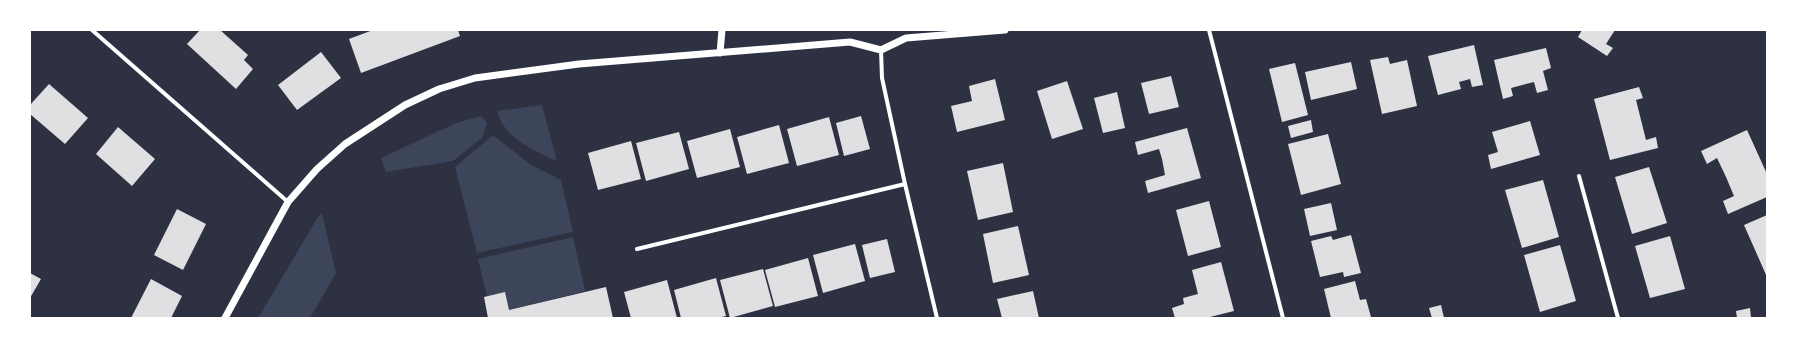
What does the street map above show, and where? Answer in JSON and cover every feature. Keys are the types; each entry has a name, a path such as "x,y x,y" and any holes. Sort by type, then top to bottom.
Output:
{"street":[{"path":"92,30 288,202"},
{"path":"720,53 722,30"},
{"path":"225,318 288,202 317,169 345,144 405,105 439,89 475,78 579,64 850,42 880,50 906,38 1005,30"},
{"path":"1209,30 1283,318"},
{"path":"880,50 882,78 905,184 937,318"},
{"path":"1579,176 1618,318"},
{"path":"637,249 905,184"}],"shaded area":[{"path":"542,105 557,161 530,148 513,136 506,129 497,111"},
{"path":"482,116 487,124 482,138 453,161 386,172 381,158 456,123"},
{"path":"493,135 531,165 561,180 573,232 477,253 455,167"},
{"path":"322,213 336,273 310,318 258,318 318,217"},
{"path":"573,237 585,291 509,310 487,296 478,259"}],"building":[{"path":"200,30 220,30 248,55 244,60 253,69 236,89 187,44"},
{"path":"373,30 458,30 460,36 361,73 349,39"},
{"path":"1582,30 1615,30 1606,44 1613,48 1607,56 1578,37"},
{"path":"1474,45 1483,85 1472,87 1470,79 1459,82 1461,89 1438,95 1428,56"},
{"path":"1546,48 1551,68 1543,71 1548,90 1537,93 1534,82 1511,88 1513,96 1503,99 1494,60"},
{"path":"321,52 341,78 297,110 278,85"},
{"path":"1388,57 1390,64 1407,60 1417,106 1382,114 1370,60"},
{"path":"1351,62 1357,89 1311,100 1305,72"},
{"path":"1295,63 1308,115 1282,122 1269,69"},
{"path":"1171,76 1179,107 1149,114 1141,83"},
{"path":"995,79 1005,120 957,132 951,106 972,101 969,86"},
{"path":"1067,81 1083,129 1052,139 1037,91"},
{"path":"49,84 88,118 65,144 30,114 30,105"},
{"path":"1639,87 1643,98 1636,100 1646,140 1656,137 1658,148 1610,160 1594,99"},
{"path":"1117,92 1125,128 1103,133 1094,98"},
{"path":"861,116 870,149 844,156 836,123"},
{"path":"829,117 839,155 797,166 787,129"},
{"path":"1311,120 1313,132 1291,138 1288,126"},
{"path":"1530,121 1540,155 1491,169 1488,155 1498,152 1492,132"},
{"path":"779,125 789,163 747,174 737,137"},
{"path":"118,127 155,159 132,186 96,154"},
{"path":"1187,128 1201,178 1148,193 1145,181 1165,175 1162,159 1159,149 1138,155 1135,142"},
{"path":"730,129 740,167 697,178 687,141"},
{"path":"1747,130 1767,174 1767,197 1728,214 1723,201 1734,196 1726,177 1717,158 1707,164 1701,151"},
{"path":"679,132 689,169 646,181 636,143"},
{"path":"1328,134 1341,184 1301,195 1288,144"},
{"path":"631,141 641,179 598,190 588,153"},
{"path":"1003,163 1013,212 978,220 967,171"},
{"path":"1649,167 1667,223 1632,234 1615,177"},
{"path":"1543,180 1559,237 1522,248 1505,190"},
{"path":"1209,201 1221,247 1188,256 1176,210"},
{"path":"1331,203 1337,230 1310,236 1304,209"},
{"path":"177,209 206,224 183,270 154,255"},
{"path":"1767,215 1767,277 1744,225"},
{"path":"1018,226 1029,275 993,283 983,234"},
{"path":"1351,235 1361,273 1344,277 1343,272 1320,277 1311,241 1331,236 1333,240"},
{"path":"1670,236 1685,289 1650,298 1635,246"},
{"path":"887,239 895,272 870,278 862,245"},
{"path":"855,244 865,281 823,293 813,255"},
{"path":"1560,245 1576,301 1540,312 1524,255"},
{"path":"808,258 818,296 775,307 765,270"},
{"path":"1221,262 1234,311 1206,318 1175,318 1172,308 1184,304 1183,298 1198,294 1192,270"},
{"path":"763,269 773,306 730,318 720,280"},
{"path":"30,273 41,279 30,298"},
{"path":"716,278 726,316 717,318 681,318 674,290"},
{"path":"151,279 182,296 171,318 131,318"},
{"path":"667,280 677,318 631,318 624,292"},
{"path":"1355,281 1360,300 1366,299 1371,317 1331,318 1324,289"},
{"path":"606,287 613,318 488,318 484,297 505,292 509,310"},
{"path":"1033,291 1039,318 1002,318 997,299"},
{"path":"1441,305 1444,318 1432,318 1429,308"},
{"path":"1750,308 1751,318 1737,318 1736,311"}]}
